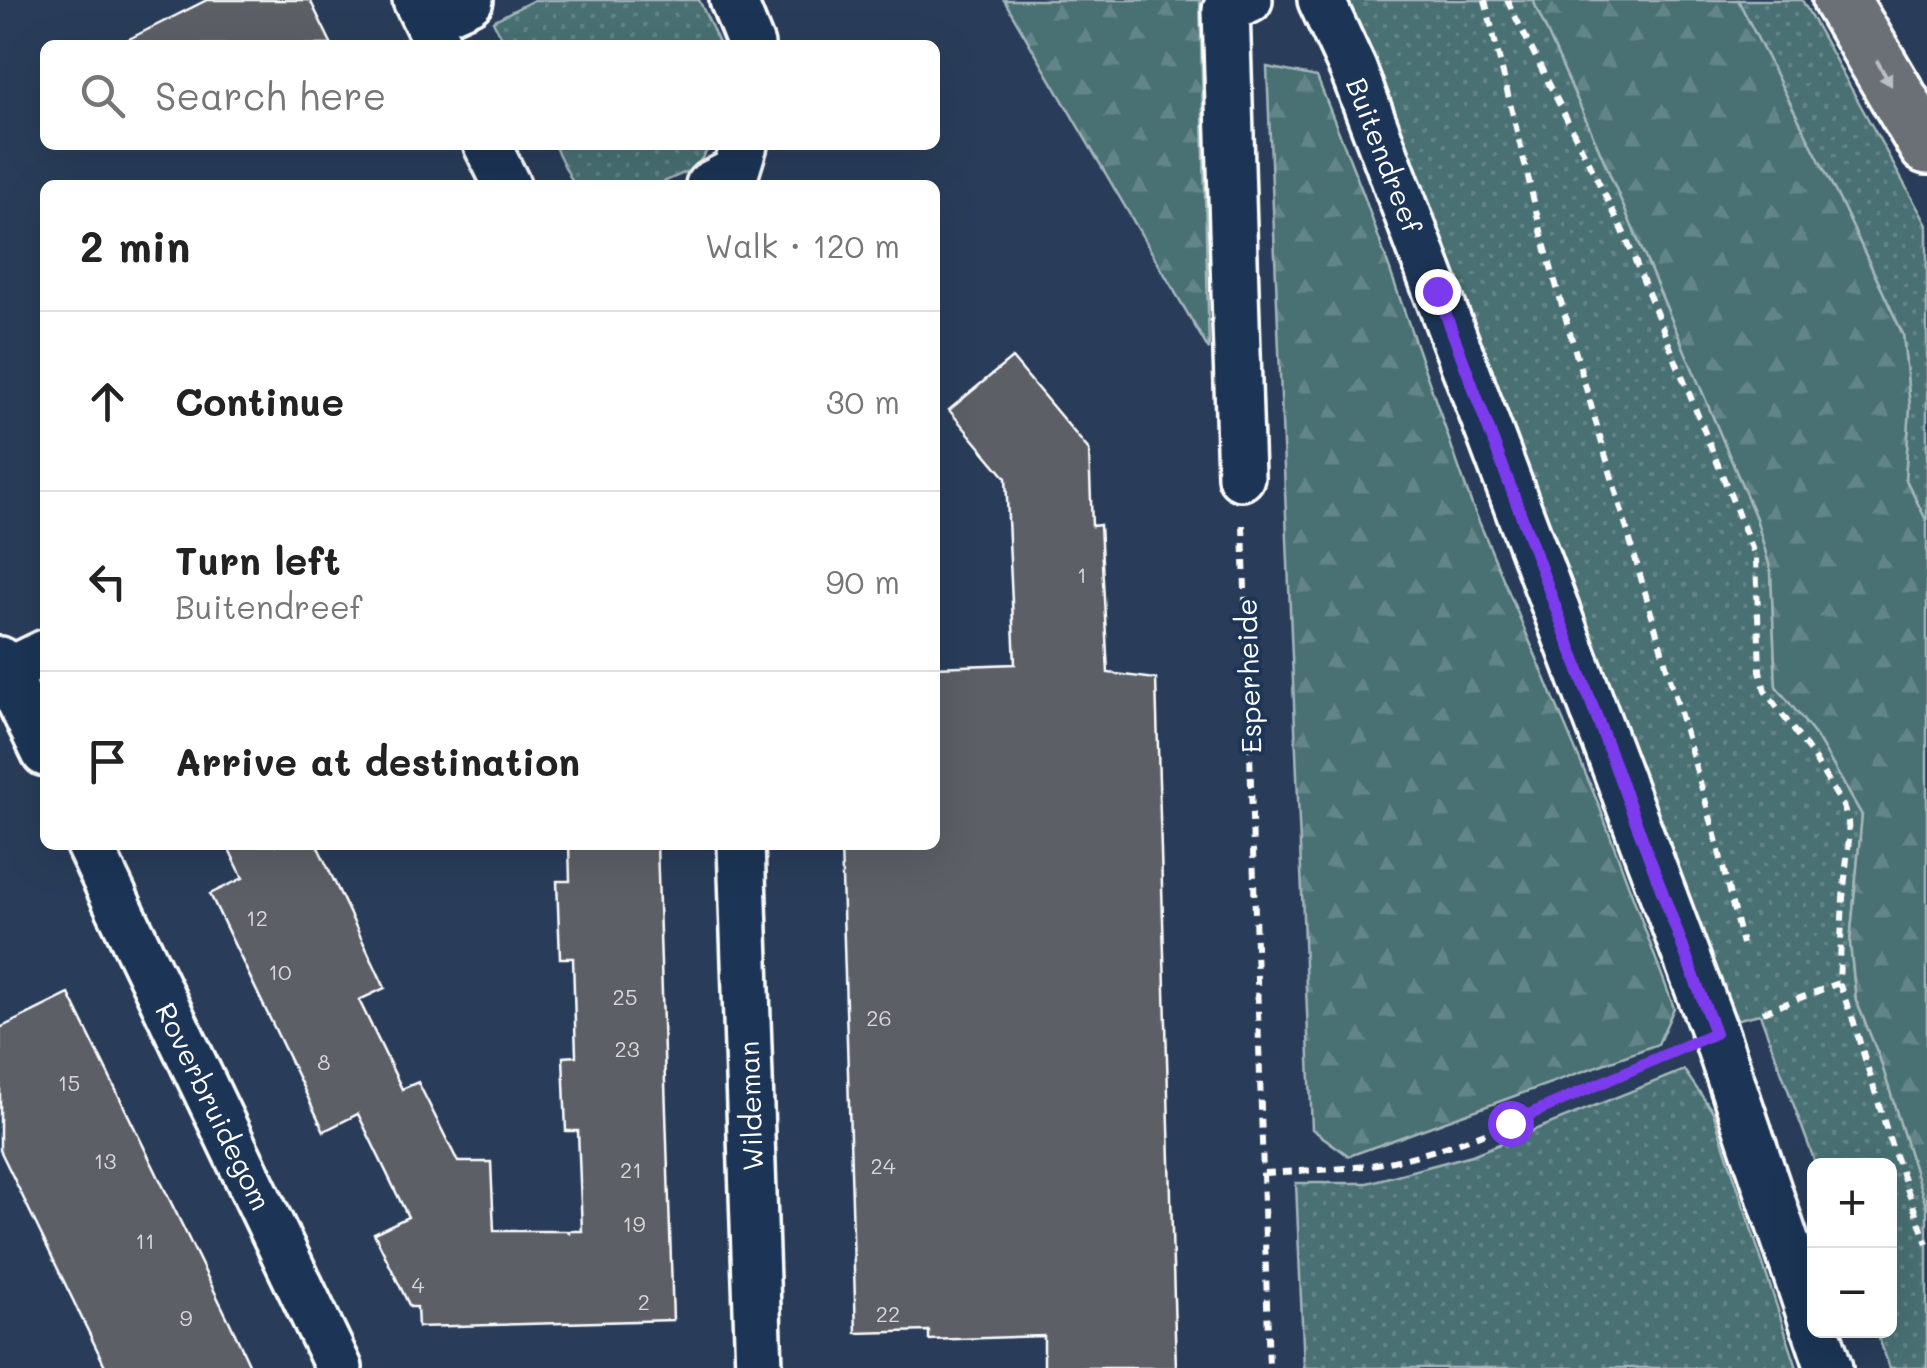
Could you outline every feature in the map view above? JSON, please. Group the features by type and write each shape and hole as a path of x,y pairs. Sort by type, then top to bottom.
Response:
{"highway":[{"path":"1842,0 1927,146"}],"street":[{"path":"427,22 470,0"},
{"path":"733,0 749,40"},
{"path":"1241,476 1226,10 1249,0"},
{"name":"Buitendreef","path":"1322,0 1381,143 1715,1033 1807,1304"},
{"path":"490,150 504,180"},
{"path":"719,180 736,171 742,150"},
{"path":"13,665 40,739"},
{"name":"Roverbruidegom","path":"91,850 340,1368"},
{"name":"Wildeman","path":"741,850 759,1368"},
{"name":"Buitendreef","path":"1818,1338 1829,1368"}],"path":[{"path":"1485,0 1544,243 1713,827 1746,958"},
{"path":"1508,0 1623,232 1756,558 1760,671 1765,691 1843,806 1850,838 1839,982 1927,1244"},
{"name":"Esperheide","path":"1241,476 1269,1368"},
{"path":"1264,1173 1399,1160 1454,1144 1839,982"},
{"path":"1756,995 1760,1014"}],"green space":[{"path":"534,0 699,0 718,40 502,40 493,21"},
{"path":"1004,0 1200,0 1209,350"},
{"path":"1332,0 1533,0 1600,151 1756,518 1771,571 1776,686 1816,736 1862,815 1850,943 1856,1000 1879,1056 1927,1209 1927,1368 1890,1368 1879,1338 1897,1338 1897,1158 1813,1158 1760,1014 1722,1023"},
{"path":"1533,0 1738,0 1903,335 1910,407 1905,478 1927,522 1927,1209 1879,1056 1856,1000 1850,943 1862,815 1816,736 1776,686 1771,571 1756,518"},
{"path":"1738,0 1802,0 1927,225 1927,522 1905,478 1910,407 1903,334"},
{"path":"1267,67 1317,77 1363,193 1472,505 1600,808 1674,1008 1658,1044 1349,1156 1312,1129"},
{"path":"556,150 708,150 695,168 668,180 572,180"},
{"path":"1684,1070 1713,1112 1797,1368 1304,1368 1296,1183 1367,1183 1472,1155"}],"building":[{"path":"207,0 310,0 330,40 127,40"},
{"path":"1012,358 1089,450 1092,526 1100,525 1108,673 1156,679 1176,1368 1044,1368 1044,1336 929,1340 929,1331 856,1333 841,850 940,850 940,667 1015,664 1006,478 949,410"},
{"path":"229,850 319,850 385,988 359,1000 402,1089 418,1082 458,1162 491,1162 494,1231 569,1233 582,1231 578,1131 566,1131 563,1057 576,1056 573,958 560,958 557,881 570,881 569,850 657,850 673,1320 418,1327 417,1307 410,1307 374,1233 408,1217 358,1114 324,1131 210,894 243,878"},
{"path":"69,994 251,1368 106,1368 0,1150 0,1028"}],"route":[{"path":"1437,291 1715,1033 1510,1123"}]}
